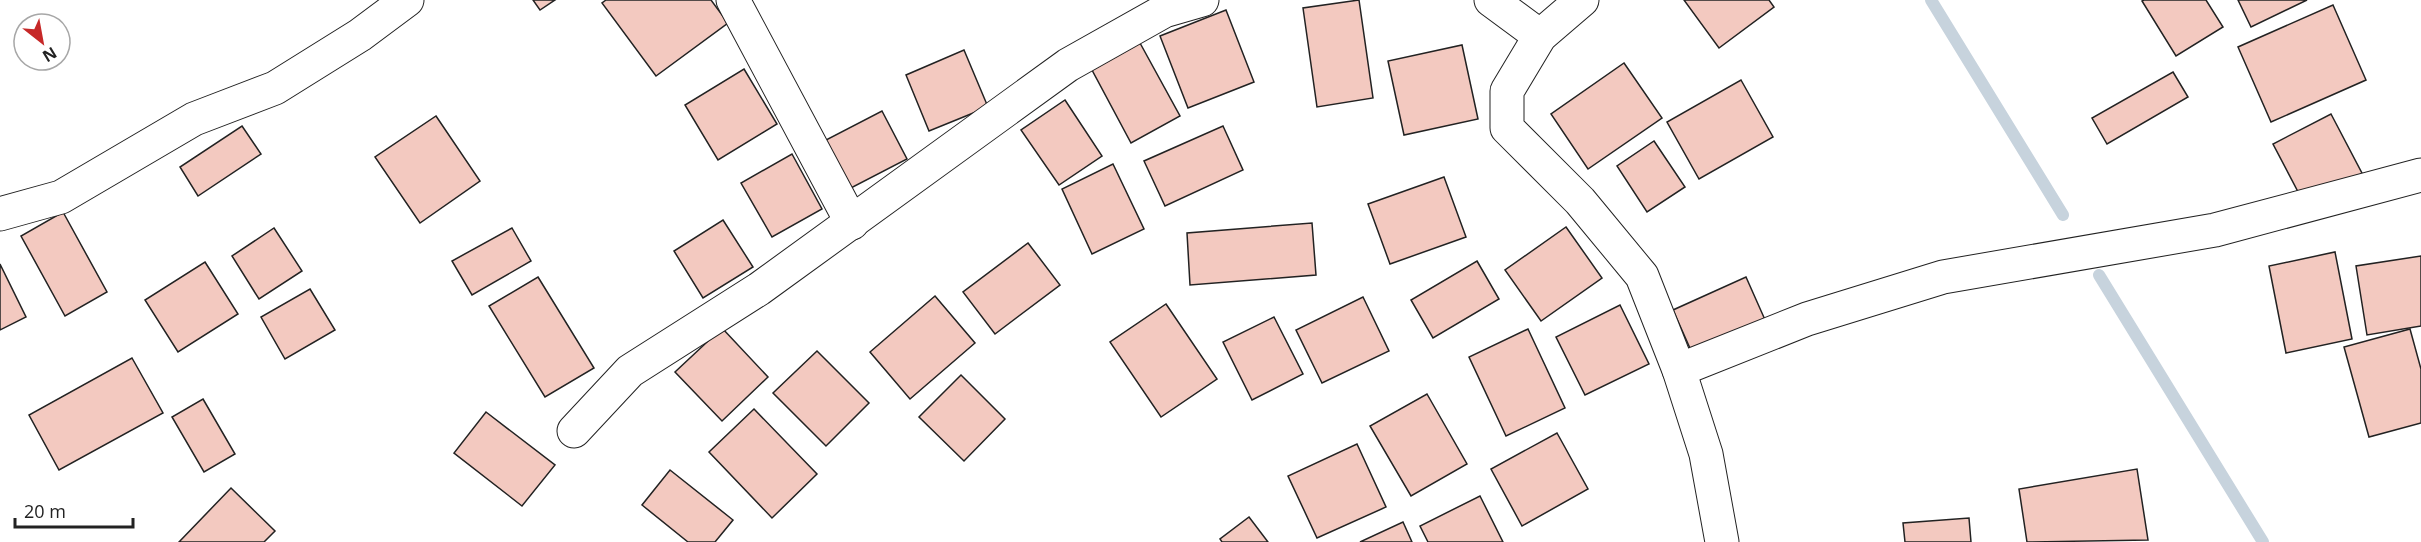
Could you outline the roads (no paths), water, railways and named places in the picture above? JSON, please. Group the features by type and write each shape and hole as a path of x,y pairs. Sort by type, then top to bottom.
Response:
{"street":[{"path":"0,214 61,197 194,119 275,88 360,35 407,0"},
{"path":"733,0 852,223"},
{"path":"573,430 630,371 759,289 1068,65 1164,11 1202,0"},
{"path":"1491,0 1540,36"},
{"path":"1582,0 1540,36 1507,91 1507,128 1580,201 1642,276 1679,370 1706,454 1722,542"},
{"path":"1679,370 1807,319 1943,277 2215,230 2421,175"}],"waterway":[{"path":"1931,0 2063,215"},
{"path":"2099,275 2263,542"}]}
